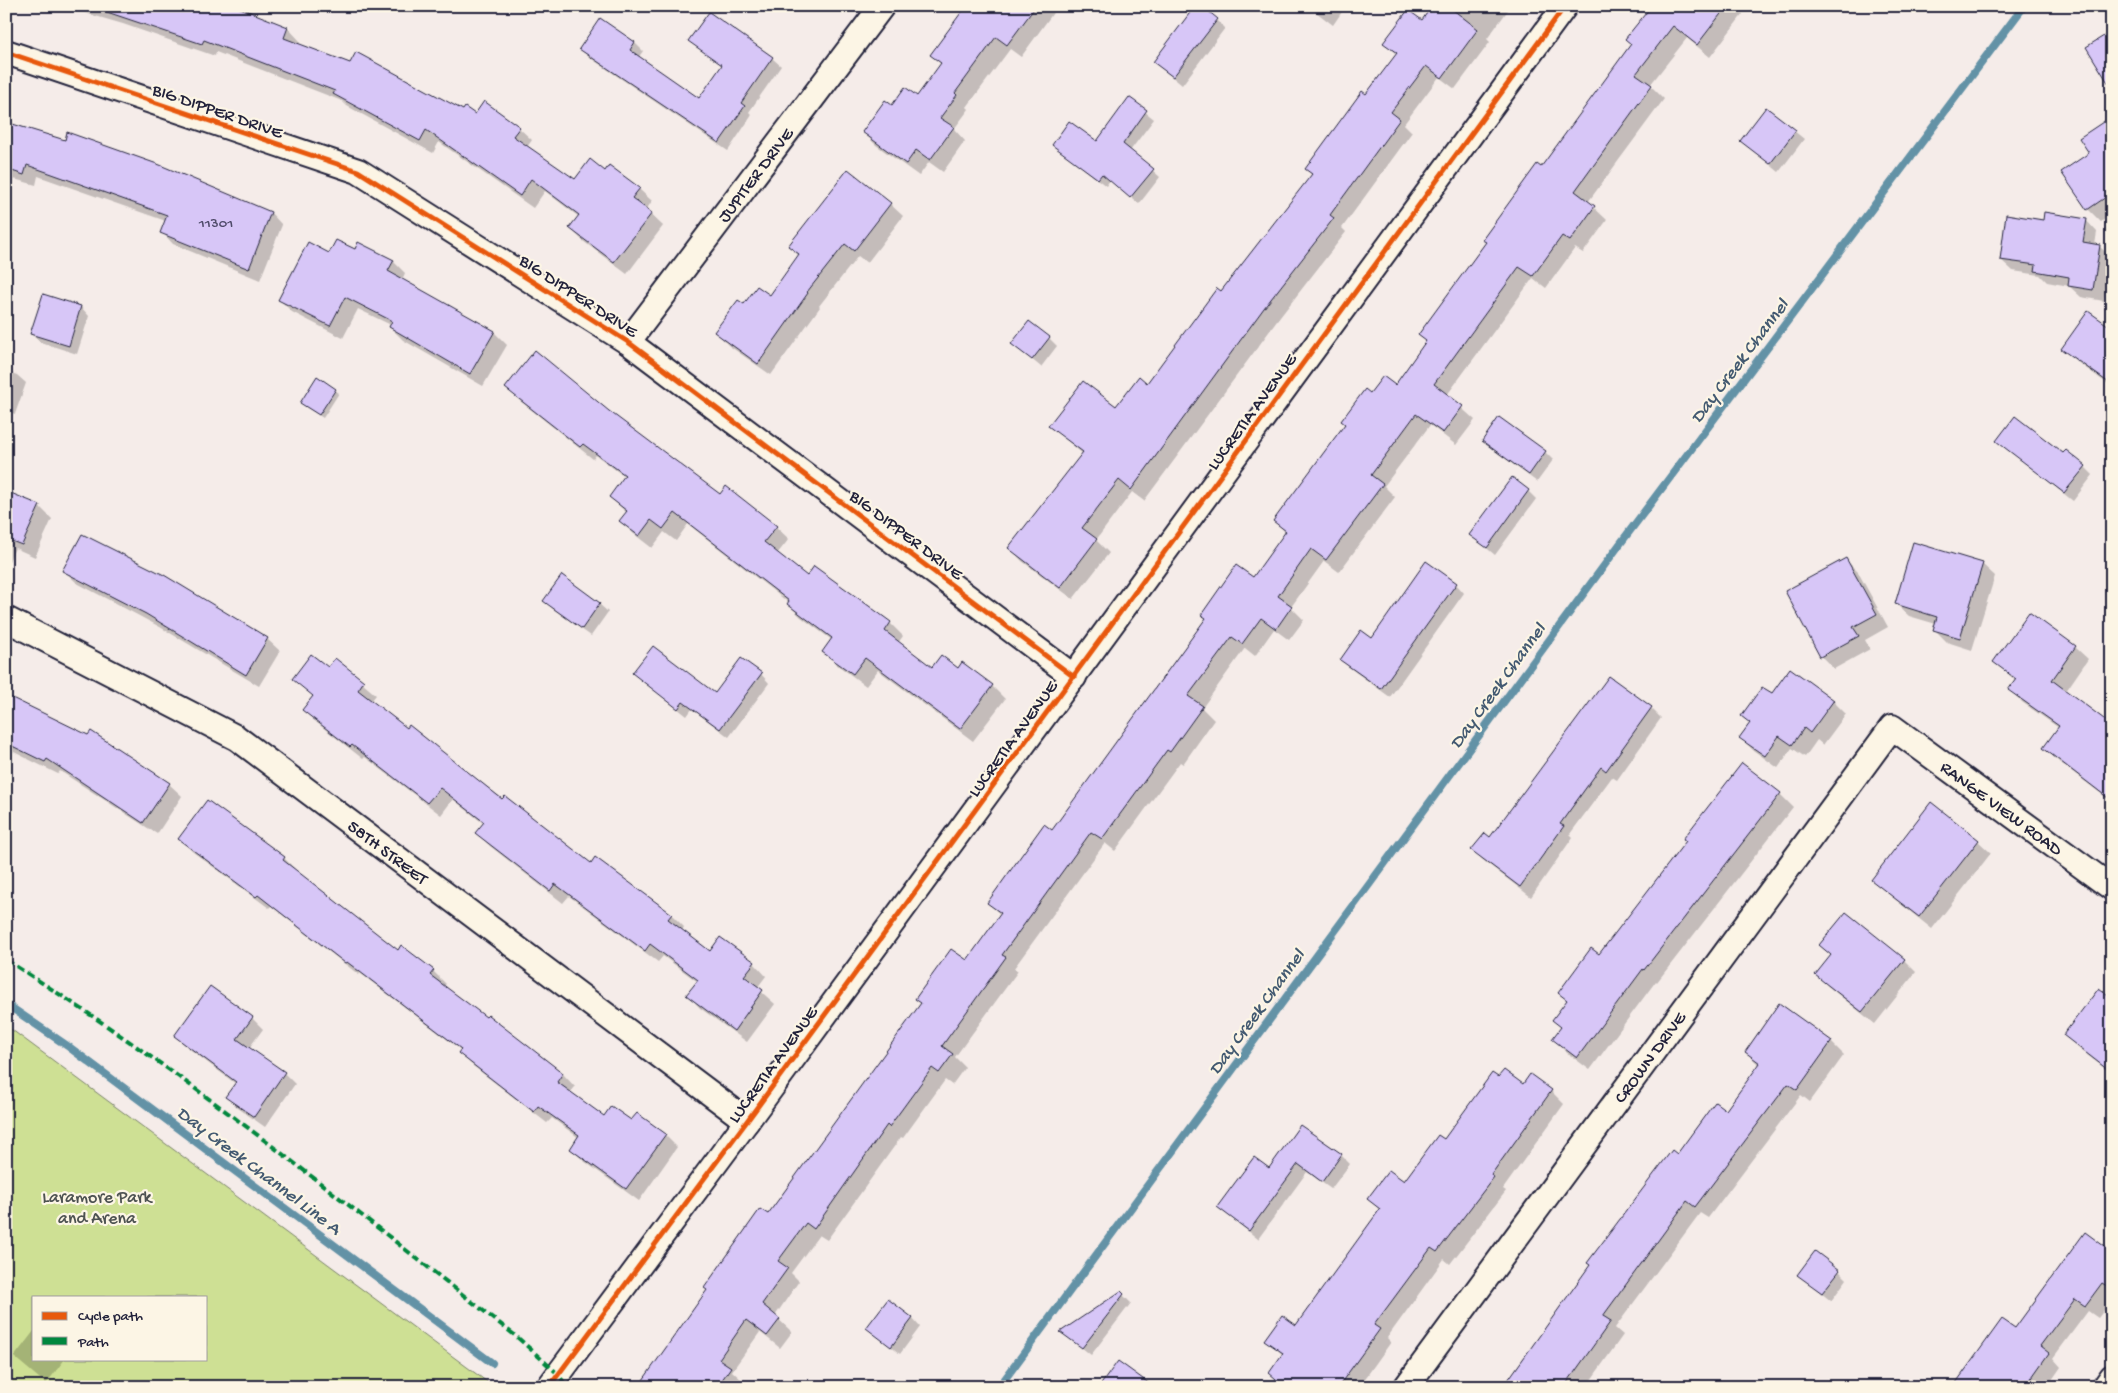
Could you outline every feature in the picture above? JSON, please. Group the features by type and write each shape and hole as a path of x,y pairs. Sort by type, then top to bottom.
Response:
{"street":[{"name":"JUPITER DRIVE","path":"628,342 882,6"},
{"name":"LUCRETIA AVENUE","path":"549,1387 1074,677 1565,6"},
{"name":"BIG DIPPER DRIVE","path":"6,52 358,172 628,342 1074,677"},
{"name":"58TH STREET","path":"6,619 237,738 747,1121"},
{"name":"RANGE VIEW ROAD","path":"1892,727 2112,888"},
{"name":"CROWN DRIVE","path":"1406,1387 1892,727"},
{"path":"2105,1387 2112,1377"}],"green space":[{"name":"Laramore Park and Arena","path":"6,1026 8,1027 494,1387 6,1387"}],"building":[{"path":"101,6 235,6 288,27 284,38 350,63 356,52 463,110 465,107 475,114 484,101 520,127 513,136 575,179 590,159 605,171 609,165 640,188 632,198 652,213 614,262 569,228 579,215 531,179 520,196 426,130 420,141 333,94 335,91 204,40 202,44 101,10"},
{"path":"966,6 1036,6 1007,45 996,37 955,93 957,95 940,118 954,127 930,160 916,150 906,164 862,132 885,100 892,105 905,87 917,96 941,63 930,55"},
{"path":"1195,6 1202,6 1218,19 1173,77 1153,62"},
{"path":"1432,6 1448,6 1478,29 1442,78 1426,66 1391,112 1400,119 1330,215 1334,218 1264,308 1131,490 1119,480 1082,528 1097,539 1060,588 1008,548 1083,452 1048,426 1083,381 1116,406 1139,376 1147,383 1217,288 1221,291 1312,174 1305,169 1362,91 1366,94 1397,53 1383,43 1408,10 1422,20"},
{"path":"1648,6 1727,6 1697,45 1673,26 1636,74 1652,85 1575,191 1595,206 1570,241 1562,236 1533,276 1519,267 1434,384 1463,406 1443,433 1416,414 1371,475 1383,484 1326,560 1311,549 1278,596 1292,606 1276,629 1261,618 1242,644 1232,637 1188,696 1203,706 1170,752 1167,750 1102,839 1091,832 1002,955 1006,957 942,1046 953,1054 939,1073 932,1068 889,1127 887,1125 814,1229 806,1223 778,1261 788,1268 762,1304 780,1319 767,1336 746,1320 719,1359 731,1367 717,1387 638,1387 707,1290 704,1288 760,1209 768,1214 921,1003 915,999 951,949 967,960 1001,913 987,903 1044,824 1052,830 1206,618 1201,615 1236,565 1253,577 1286,531 1273,521 1345,424 1341,421 1365,389 1370,393 1383,376 1395,385 1426,341 1418,335 1486,242 1482,240 1537,164 1541,167 1631,44 1625,39 1650,8"},
{"path":"709,12 773,57 741,103 745,106 719,143 579,49 600,18 635,42 630,50 699,98 722,65 688,41"},
{"path":"2112,31 2112,89 2086,47"},
{"path":"1129,97 1147,110 1123,144 1154,169 1130,198 1102,174 1098,179 1052,145 1069,121 1097,141"},
{"path":"1766,107 1796,130 1770,164 1740,141"},
{"path":"2112,116 2112,193 2087,210 2061,172 2089,153 2079,138"},
{"path":"6,122 65,140 67,132 160,165 271,212 249,269 160,233 167,215 27,165 24,175 6,169"},
{"path":"848,169 891,203 854,251 845,244 807,292 758,364 714,332 738,300 744,304 757,286 770,295 799,254 788,246"},
{"path":"2044,212 2087,219 2083,242 2100,245 2093,290 2068,286 2069,277 2035,271 2036,265 2000,260 2006,214 2043,220"},
{"path":"336,240 355,249 358,242 394,260 388,271 495,331 470,374 389,327 392,321 345,297 330,326 278,300 308,242 329,253"},
{"path":"43,294 81,306 69,346 30,334"},
{"path":"2088,311 2112,328 2112,385 2061,349"},
{"path":"1029,321 1050,337 1032,360 1011,344"},
{"path":"535,350 609,411 720,494 726,486 777,526 764,542 807,576 814,566 891,622 885,631 932,667 941,655 958,668 962,662 993,685 960,729 865,658 853,674 822,652 832,638 787,604 789,601 675,513 663,529 651,520 639,536 619,521 627,511 609,497 625,475 583,444 580,447 505,388"},
{"path":"317,376 336,389 319,415 300,403"},
{"path":"2015,416 2063,453 2066,450 2086,466 2064,493 1996,441"},
{"path":"1499,417 1546,451 1529,475 1482,441"},
{"path":"1512,477 1529,490 1487,548 1469,535"},
{"path":"6,491 40,505 22,545 6,539"},
{"path":"82,534 164,575 268,638 246,675 146,614 62,571"},
{"path":"1913,542 1983,563 1960,638 1933,630 1937,617 1895,604"},
{"path":"1846,558 1877,614 1853,627 1859,636 1820,657 1785,591"},
{"path":"1426,561 1457,583 1381,689 1340,660 1361,630 1372,638"},
{"path":"562,575 600,603 582,629 543,601"},
{"path":"2029,612 2076,646 2052,680 2112,725 2112,801 2043,748 2059,726 2008,690 2016,679 1993,662"},
{"path":"653,646 715,693 741,658 762,673 720,729 683,702 678,709 632,673"},
{"path":"311,654 328,667 335,658 364,681 358,690 407,728 409,725 502,799 505,796 591,863 595,857 672,914 668,919 710,951 720,937 755,962 744,976 763,990 734,1031 686,995 698,980 650,944 645,951 555,884 550,891 475,833 484,822 440,788 427,803 352,745 350,747 302,710 313,696 292,679"},
{"path":"1790,668 1834,700 1810,733 1804,728 1792,745 1779,736 1765,756 1739,738 1750,723 1741,716 1762,687 1772,693"},
{"path":"1609,676 1652,707 1606,771 1601,767 1560,824 1564,826 1520,887 1471,850 1485,833 1490,837"},
{"path":"6,695 88,735 91,731 170,783 143,823 47,759 45,762 6,743"},
{"path":"1742,763 1781,793 1643,969 1577,1058 1552,1039 1561,1027 1552,1020 1567,1000 1558,993 1591,948 1599,954 1686,841 1683,839"},
{"path":"207,800 285,857 283,860 398,950 401,945 434,970 430,975 486,1017 488,1015 563,1073 557,1082 604,1116 611,1106 631,1120 637,1113 666,1134 626,1189 570,1149 579,1135 538,1106 534,1112 458,1053 461,1049 347,962 345,963 258,895 256,897 178,839"},
{"path":"1931,802 1979,840 1919,917 1871,880"},
{"path":"1846,912 1905,959 1862,1012 1815,975 1831,955 1819,945"},
{"path":"210,986 253,1017 237,1039 285,1072 254,1117 225,1097 236,1082 174,1036"},
{"path":"2099,988 2112,998 2112,1073 2063,1035"},
{"path":"1779,1003 1832,1041 1797,1090 1788,1084 1695,1207 1687,1201 1603,1316 1611,1321 1564,1387 1503,1387 1590,1265 1587,1263 1672,1150 1677,1154 1715,1102 1726,1110 1760,1063 1745,1052"},
{"path":"1504,1070 1523,1084 1530,1074 1552,1090 1491,1175 1494,1177 1437,1252 1431,1248 1374,1325 1380,1329 1338,1387 1270,1387 1276,1379 1269,1373 1283,1353 1264,1340 1282,1315 1296,1325 1380,1209 1367,1199 1389,1170 1404,1181 1438,1135 1444,1139 1492,1073 1498,1077"},
{"path":"1300,1125 1342,1154 1322,1182 1298,1164 1249,1231 1217,1207 1254,1157 1269,1168"},
{"path":"2085,1232 2112,1252 2112,1289 2102,1283 2085,1306 2075,1299 2040,1346 2049,1353 2025,1387 1953,1387 2002,1319 2015,1328"},
{"path":"1815,1251 1840,1270 1822,1293 1797,1275"},
{"path":"1121,1291 1124,1294 1082,1348 1060,1332"},
{"path":"888,1299 913,1318 891,1347 866,1328"},
{"path":"1118,1361 1154,1387 1099,1387"}],"waterway":[{"name":"Day Creek Channel","path":"999,1387 1620,544 2024,6"},
{"name":"Day Creek Channel Line A","path":"6,1004 69,1047 492,1363"}],"marked path":[{"path":"6,960 73,1003 203,1094 517,1337 558,1374 567,1387"}],"cycle path":[{"path":"549,1387 747,1121 1565,6"},
{"path":"6,52 358,171 628,342 1074,677"}]}
